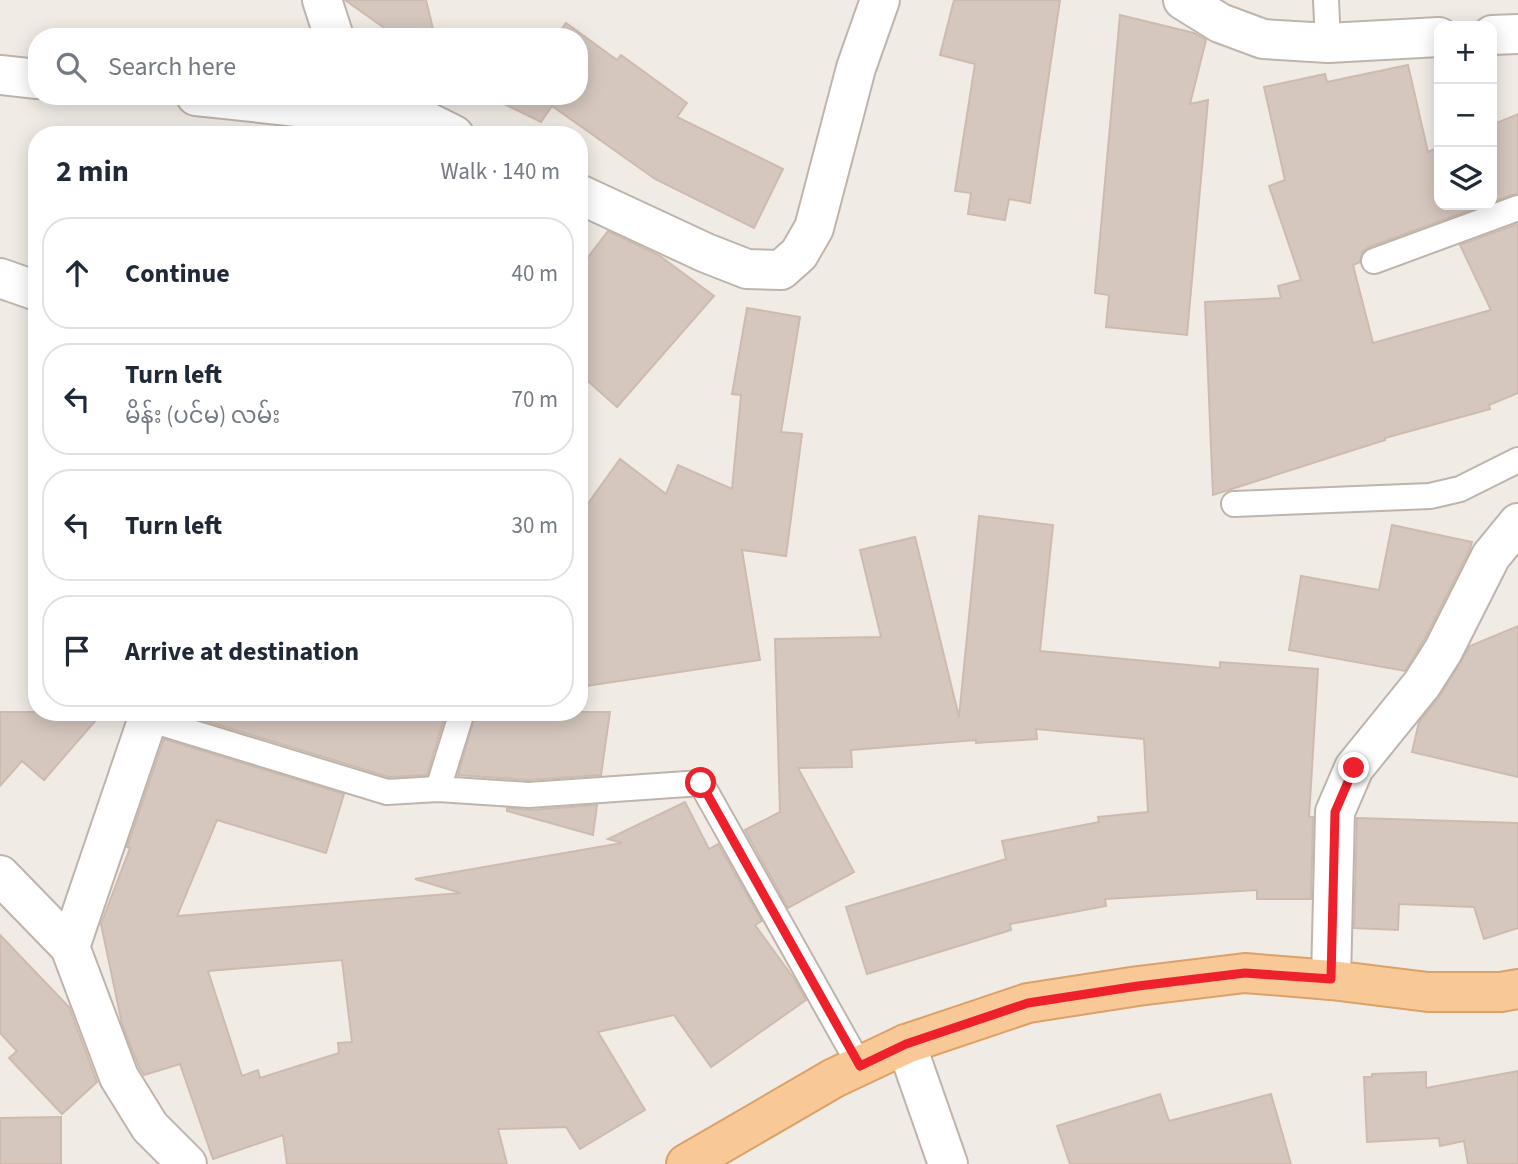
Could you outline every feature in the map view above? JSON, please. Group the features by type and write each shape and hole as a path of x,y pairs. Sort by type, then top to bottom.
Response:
{"main road":[{"path":"686,1164 834,1078 906,1044 1028,1003 1245,973 1331,979 1428,992 1501,992 1518,989"}],"street":[{"path":"322,0 331,28"},
{"path":"588,198 747,269 780,270 799,254 814,228 856,68 880,0"},
{"path":"1183,0 1220,23 1263,39 1328,43 1434,37"},
{"path":"1497,35 1518,34"},
{"path":"0,75 28,78"},
{"path":"268,105 349,115 385,114 424,120 436,126"},
{"path":"0,278 28,287"},
{"path":"1331,979 1335,812 1354,768 1422,684 1443,651 1491,556 1518,523"},
{"path":"70,947 147,721"},
{"path":"0,874 70,947 119,1077 150,1127 187,1164"},
{"path":"906,1044 948,1164"}],"lane":[{"path":"1326,0 1328,43"},
{"path":"1374,261 1518,208"},
{"path":"1234,504 1430,496 1460,489 1518,460"},
{"path":"165,721 387,792 438,789 529,795 701,783 860,1066"},
{"path":"438,789 459,721"}],"building":[{"path":"345,0 426,0 433,28 384,28"},
{"path":"954,0 1060,0 1030,203 1009,199 1005,220 968,214 971,193 955,191 975,64 940,55"},
{"path":"1120,15 1194,33 1206,40 1190,104 1208,100 1187,335 1106,327 1109,295 1095,293"},
{"path":"588,39 617,60 621,55 687,103 677,117 783,169 754,228 655,179 588,132 588,126 580,126 552,106 541,122 506,105 588,105"},
{"path":"1408,65 1428,152 1434,149 1434,210 1470,210 1369,247 1362,252 1360,262 1353,265 1373,343 1491,310 1460,245 1518,224 1518,393 1489,405 1490,409 1385,438 1213,495 1205,302 1281,298 1278,286 1301,280 1269,186 1285,180 1264,87 1325,74 1327,82"},
{"path":"1518,114 1518,193 1497,200 1497,147 1497,123"},
{"path":"608,231 660,256 714,296 617,407 588,381 588,257"},
{"path":"747,308 800,317 781,432 802,434 786,556 742,550 760,660 588,686 588,503 620,459 666,494 678,465 732,489 741,395 732,394"},
{"path":"979,516 1053,525 1040,651 1220,668 1220,662 1318,669 1309,817 1313,817 1311,899 1257,899 1257,890 1105,899 1106,906 1010,924 1011,930 867,974 846,907 1006,859 1002,841 1099,822 1098,817 1148,812 1144,739 1036,729 1037,739 976,743 976,740 851,750 852,767 798,768 854,872 788,908 745,830 780,812 775,639 881,637 860,550 915,537 959,717"},
{"path":"1392,525 1472,542 1424,640 1405,671 1289,650 1301,576 1379,590"},
{"path":"1518,626 1518,777 1412,752 1419,722 1440,696 1470,646"},
{"path":"0,712 28,712 28,721 95,721 44,780 22,761 0,786"},
{"path":"588,712 610,712 601,775 529,780 458,775 473,721 588,721"},
{"path":"206,721 443,721 427,775 389,777"},
{"path":"164,739 344,794 326,853 217,820 177,916 461,893 415,879 622,843 608,839 685,802 709,849 718,844 762,921 755,925 795,980 806,1000 711,1067 674,1015 598,1032 645,1110 580,1149 566,1127 498,1129 507,1164 287,1164 283,1135 213,1159 180,1064 144,1075 122,1024 101,924 130,848 127,847","holes":["342,960 352,1042 338,1043 339,1053 260,1078 258,1070 242,1076 208,971"]},
{"path":"597,805 593,835 507,811 507,808 530,810"},
{"path":"1357,818 1518,823 1518,928 1484,939 1474,907 1399,904 1398,930 1354,928"},
{"path":"0,935 69,1007 97,1082 62,1114 9,1058 17,1051 0,1033"},
{"path":"1518,1071 1518,1164 1468,1164 1464,1141 1440,1146 1439,1138 1367,1142 1364,1077 1372,1077 1372,1074 1426,1072 1426,1088"},
{"path":"1160,1094 1169,1121 1271,1094 1291,1164 1070,1164 1057,1126"},
{"path":"61,1117 61,1164 0,1164 0,1118"}],"route":[{"path":"701,783 860,1066 906,1044 1028,1003 1245,973 1331,979 1335,812 1354,768"}]}
